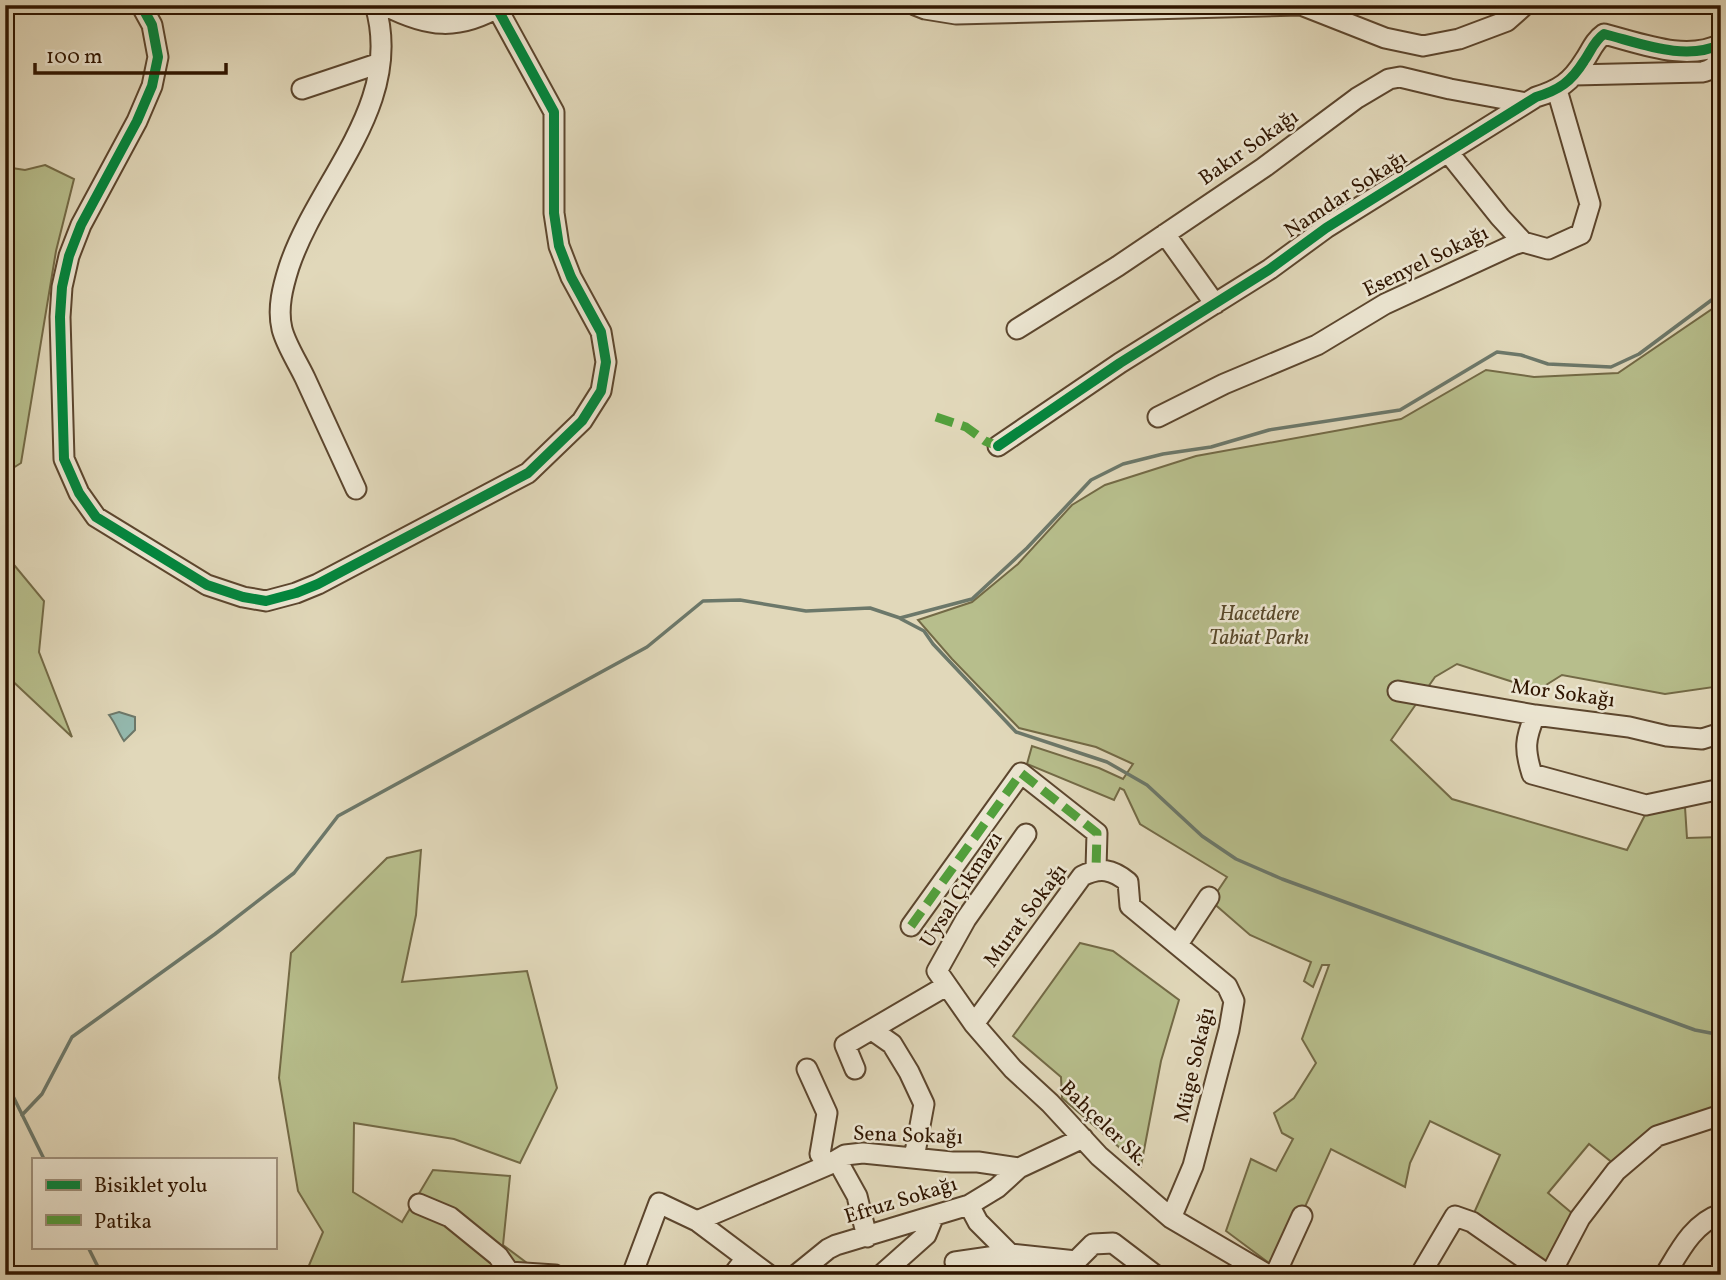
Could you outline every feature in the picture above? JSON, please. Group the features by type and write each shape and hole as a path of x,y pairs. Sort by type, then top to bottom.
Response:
{"street":[{"path":"141,5 152,25 158,57 152,86 137,121 81,225 69,256 62,287 60,317 64,459 79,493 96,517 112,529 207,585 243,597 266,601 318,584 528,473 582,421 601,391 606,362 601,332 559,246 554,213 554,112 499,7 465,22 438,25 410,19 384,5"},
{"path":"356,489 282,329 281,292 296,247 358,133 372,100 380,63 381,27 375,5"},
{"path":"915,5 956,14 1301,5 1385,38 1423,46 1459,39 1507,21 1525,5"},
{"name":"Namdar Sokağı","path":"998,446 1120,363 1270,269 1326,228 1536,97 1557,90 1574,75 1597,39 1604,34 1674,50 1707,51 1721,44"},
{"path":"1574,75 1702,72 1708,71 1721,57"},
{"path":"302,89 380,63"},
{"name":"Bakır Sokağı","path":"1017,329 1263,168 1357,99 1389,79 1408,78 1526,103"},
{"name":"Esenyel Sokağı","path":"1158,417 1224,384 1317,345 1385,304 1523,242 1548,249 1581,234 1590,204 1557,90"},
{"path":"1448,152 1500,218 1523,242"},
{"path":"1165,233 1215,304"},
{"name":"Mor Sokağı","path":"1398,691 1535,715 1629,727 1667,736 1702,739 1721,733"},
{"path":"1535,715 1526,736 1526,756 1532,774 1646,805 1721,789"},
{"path":"911,926 1020,773 1097,833 1096,869"},
{"name":"Uysal Çıkmazı","path":"942,978 967,919 1026,834"},
{"name":"Murat Sokağı","path":"974,1024 1082,876 1096,869 1116,872 1128,882"},
{"name":"Müge Sokağı","path":"1128,882 1130,906 1227,986 1234,1001 1206,1124 1193,1166 1171,1218"},
{"path":"1178,943 1209,897"},
{"path":"855,1069 845,1045 872,1030 942,978"},
{"name":"Bahçeler Sk.","path":"942,978 974,1024 1013,1069 1099,1156 1171,1218 1268,1275"},
{"path":"872,1030 892,1044 924,1104 914,1158"},
{"path":"807,1069 827,1113 820,1154 833,1162 857,1196 866,1237"},
{"path":"1419,1275 1455,1216 1472,1222 1549,1275 1580,1217 1616,1171 1657,1136 1721,1115"},
{"path":"1019,1168 1083,1138"},
{"name":"Sena Sokağı","path":"697,1221 845,1155 863,1153 1019,1168"},
{"name":"Efruz Sokağı","path":"796,1275 828,1249 969,1205 996,1188 1019,1168"},
{"path":"632,1275 659,1203 697,1221 769,1275"},
{"path":"419,1204 450,1217 498,1256 509,1272 555,1275"},
{"path":"969,1205 978,1222 1010,1254"},
{"path":"1665,1275 1688,1238 1711,1217 1721,1214"},
{"path":"1275,1275 1302,1216"},
{"path":"881,1275 926,1235 933,1218"},
{"path":"955,1262 1010,1254 1076,1261 1093,1244 1113,1243 1155,1275"},
{"path":"1008,1275 1010,1254"},
{"path":"733,1275 746,1258"}],"green space":[{"path":"45,165 74,179 56,251 21,463 5,473 5,167 25,170"},
{"name":"Hacetdere Tabiat Parkı","path":"1721,303 1721,686 1665,694 1562,675 1538,690 1457,664 1435,677 1391,740 1452,799 1627,850 1645,815 1685,807 1687,838 1721,837 1721,1110 1619,1168 1589,1144 1548,1193 1573,1214 1545,1265 1474,1213 1500,1155 1430,1121 1410,1163 1405,1187 1331,1149 1277,1269 1226,1231 1251,1159 1276,1171 1293,1139 1282,1133 1274,1113 1294,1098 1316,1063 1302,1039 1329,965 1322,965 1313,987 1304,981 1311,962 1250,935 1211,901 1227,877 1140,824 1124,790 1120,788 1114,800 1027,764 1032,746 1099,768 1123,779 1133,764 1096,747 1019,728 918,620 972,602 1018,564 1072,505 1105,485 1196,456 1401,419 1486,370 1534,377 1618,373"},
{"path":"5,554 44,601 39,652 72,737 5,674"},
{"path":"421,850 416,915 402,982 527,971 557,1088 520,1163 454,1139 354,1123 353,1192 402,1222 433,1170 510,1176 503,1245 543,1275 305,1275 323,1232 298,1191 279,1078 291,953 387,858"},
{"path":"1080,943 1113,951 1179,1000 1161,1061 1141,1166 1062,1098 1061,1077 1013,1036"}],"water":[{"path":"119,712 135,717 135,730 124,741 109,715"}],"waterway":[{"path":"22,1115 42,1094 72,1037 215,934 294,873 338,816 647,647 703,601 740,600 806,611 870,608 900,618 972,599 1027,548 1091,480 1123,464 1163,454 1211,447 1269,430 1400,410 1497,352 1521,355 1548,364 1611,367 1639,354 1721,293"},
{"path":"901,619 924,631 933,644 1016,732 1107,762 1147,785 1202,836 1236,859 1282,879 1695,1030 1721,1035"},
{"path":"5,1080 44,1158"},
{"path":"88,1248 102,1275"}],"marked path":[{"path":"936,417 966,427 985,441 998,446"},
{"path":"911,926 1021,773 1097,833 1096,869"}],"cycle path":[{"path":"141,5 152,25 158,57 152,86 137,121 81,225 69,256 62,287 60,317 64,459 79,493 96,517 207,585 243,597 266,601 318,584 528,473 582,421 601,391 606,362 601,332 571,277 559,246 554,213 554,112 497,8"},
{"path":"998,446 1120,363 1270,269 1326,228 1536,97 1564,84 1604,34 1678,51 1707,49 1721,44"}]}
